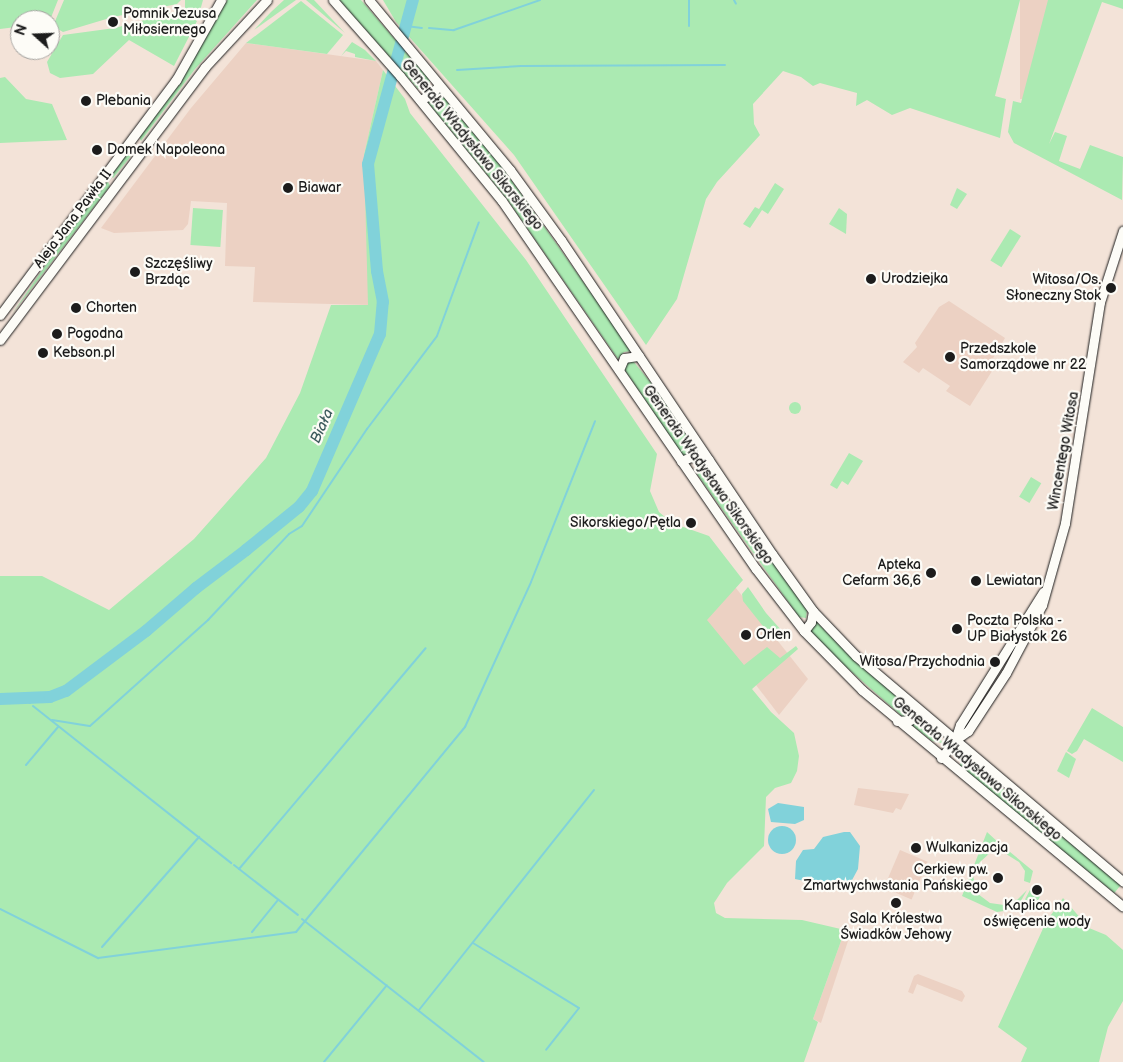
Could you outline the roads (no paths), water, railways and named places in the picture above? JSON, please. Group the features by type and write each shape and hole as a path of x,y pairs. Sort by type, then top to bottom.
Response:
{"main road":[{"name":"Aleja Jana Pawła II","path":"2,313 176,80 221,0"},
{"name":"Aleja Jana Pawła II","path":"0,340 205,67 267,0"},
{"name":"Generała Władysława Sikorskiego","path":"332,0 400,76 502,201 681,461 804,631 850,679 941,758 1122,904"},
{"name":"Generała Władysława Sikorskiego","path":"370,0 527,194 813,611 856,656 1123,882"},
{"path":"420,100 432,94 439,85"},
{"name":"Wincentego Witosa","path":"941,758 955,740 968,731 1006,673 1042,605 1065,523 1100,302 1123,231"},
{"path":"2,313 15,320"},
{"path":"620,370 621,362 627,356 639,356"},
{"path":"681,461 691,457 709,460"},
{"path":"804,631 811,622 813,611"},
{"path":"897,720 910,720 917,708"}],"water":[{"path":"778,803 804,807 804,820 795,824 771,822 768,809"},
{"path":"782,826 792,830 796,840 792,850 782,854 772,850 768,840 772,830"},
{"path":"850,832 860,846 858,869 851,882 828,886 795,879 796,861 803,850 814,849 823,837"}],"waterway":[{"name":"Biała","path":"0,699 50,697 66,691 146,631 196,588 299,507 312,491 380,334 383,302 377,271 368,164 413,0"},
{"path":"429,28 454,30 540,0"},
{"path":"689,0 689,26"},
{"path":"734,0 736,4"},
{"path":"406,26 422,28"},
{"path":"457,70 521,66 725,65"},
{"path":"52,720 90,726 208,620 289,534 302,526 367,429 437,336 479,222"},
{"path":"0,909 98,958 296,932 465,727 531,582 595,421"},
{"path":"239,869 426,648"},
{"name":"Biała","path":"22,697 30,703"},
{"path":"33,706 231,863"},
{"path":"26,765 58,727"},
{"path":"419,1010 594,790"},
{"path":"102,947 199,837"},
{"path":"234,865 298,915"},
{"path":"252,932 278,900"},
{"path":"302,919 484,1062"},
{"path":"473,943 579,1008 546,1050"},
{"path":"324,1062 387,985"}],"place":[{"name":"Pomnik Jezusa Miłosiernego","path":"113,22"},
{"name":"Plebania","path":"86,101"},
{"name":"Domek Napoleona","path":"97,150"},
{"name":"Biawar","path":"288,188"},
{"name":"Szczęśliwy Brzdąc","path":"135,272"},
{"name":"Urodziejka","path":"871,279"},
{"name":"Witosa/Os. Słoneczny Stok","path":"1111,288"},
{"name":"Chorten","path":"76,308"},
{"name":"Pogodna","path":"57,334"},
{"name":"Kebson.pl","path":"43,353"},
{"name":"Przedszkole Samorządowe nr 22","path":"950,357"},
{"name":"Sikorskiego/Pętla","path":"691,523"},
{"name":"Apteka Cefarm 36,6","path":"931,573"},
{"name":"Lewiatan","path":"976,581"},
{"name":"Poczta Polska - UP Białystok 26","path":"957,629"},
{"name":"Orlen","path":"746,635"},
{"name":"Witosa/Przychodnia","path":"995,662"},
{"name":"Wulkanizacja","path":"916,848"},
{"name":"Cerkiew pw. Zmartwychwstania Pańskiego","path":"998,878"},
{"name":"Kaplica na oświęcenie wody","path":"1037,890"},
{"name":"Sala Królestwa Świadków Jehowy","path":"896,903"}]}
